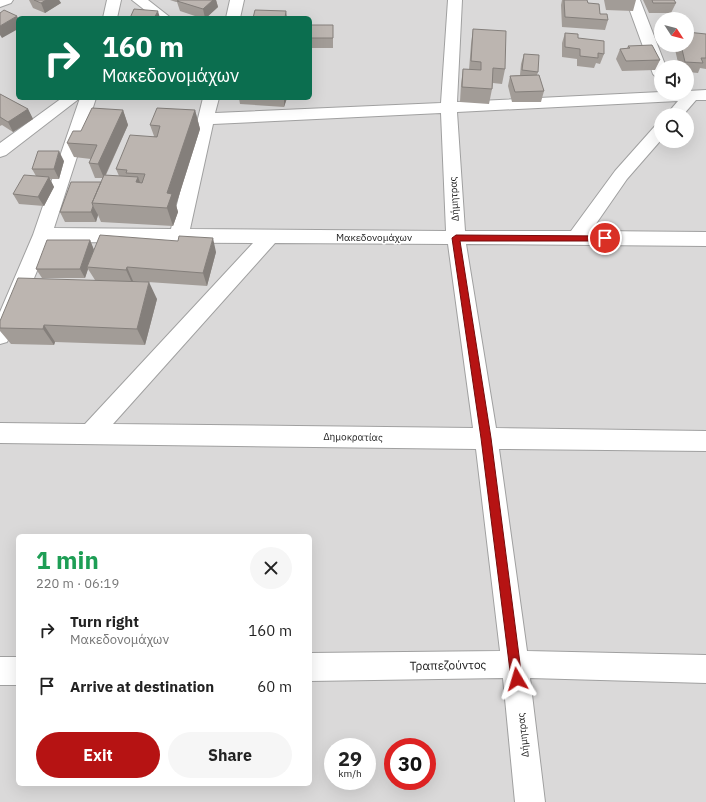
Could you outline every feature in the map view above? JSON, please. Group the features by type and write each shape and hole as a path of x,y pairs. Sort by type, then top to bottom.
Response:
{"street":[{"path":"0,3 6,0"},
{"path":"110,16 114,0"},
{"path":"139,0 161,16"},
{"path":"233,16 237,0"},
{"name":"Δήμητρας","path":"455,0 449,107 456,238 486,438 515,664 530,802"},
{"path":"633,0 656,60"},
{"path":"683,108 699,95"},
{"path":"205,119 654,96"},
{"path":"0,150 69,100"},
{"path":"0,336 42,235 87,100"},
{"path":"179,235 210,100"},
{"path":"576,238 621,175 654,138"},
{"name":"Μακεδονομάχων","path":"42,235 706,239"},
{"path":"90,434 270,237"},
{"name":"Δημοκρατίας","path":"0,433 706,441"},
{"name":"Τραπεζούντος","path":"312,667 515,664 706,670"},
{"path":"0,671 16,671"}],"shaded area":[{"path":"0,0 706,0 706,802 0,802"}],"building":[{"path":"34,0 46,0 41,3"},
{"path":"213,0 203,9 177,1"},
{"path":"564,0 587,0 588,3 599,4 600,14 607,14 608,20 565,17"},
{"path":"652,0 674,0 676,3 653,3"},
{"path":"134,9 158,11 155,16 131,16"},
{"path":"4,10 17,16 0,26 0,13"},
{"path":"255,10 286,11 285,16 254,16"},
{"path":"312,25 333,25 333,38 312,38"},
{"path":"473,29 506,31 505,69 493,68 492,89 462,87 463,69 481,70 481,62 471,61"},
{"path":"565,33 578,34 578,38 604,41 604,54 598,53 598,58 580,56 580,49 565,47"},
{"path":"694,33 706,34 706,58 701,58 703,63 694,62 694,60 685,60 683,52 694,52"},
{"path":"652,45 654,52 656,52 660,60 626,61 620,49 630,48 628,46"},
{"path":"524,54 539,55 538,72 522,70"},
{"path":"539,75 544,91 515,92 510,76"},
{"path":"0,94 28,109 8,122 0,117"},
{"path":"92,108 123,110 98,164 89,163 97,145 67,143 73,131 81,131"},
{"path":"157,108 195,110 167,193 172,194 167,208 92,203 104,175 138,177 136,182 142,183 145,174 126,173 127,170 116,169 130,135 157,137 160,126 150,125"},
{"path":"38,151 59,151 54,169 32,169"},
{"path":"24,175 49,177 38,197 13,194"},
{"path":"71,182 101,182 92,203 93,206 91,212 60,212"},
{"path":"100,235 178,241 179,236 213,238 203,273 127,267 126,270 87,267"},
{"path":"47,240 90,240 80,269 36,269"},
{"path":"18,278 149,282 137,329 44,325 43,329 0,328 0,321"}],"route":[{"path":"517,679 486,438 456,238 605,238"}]}
